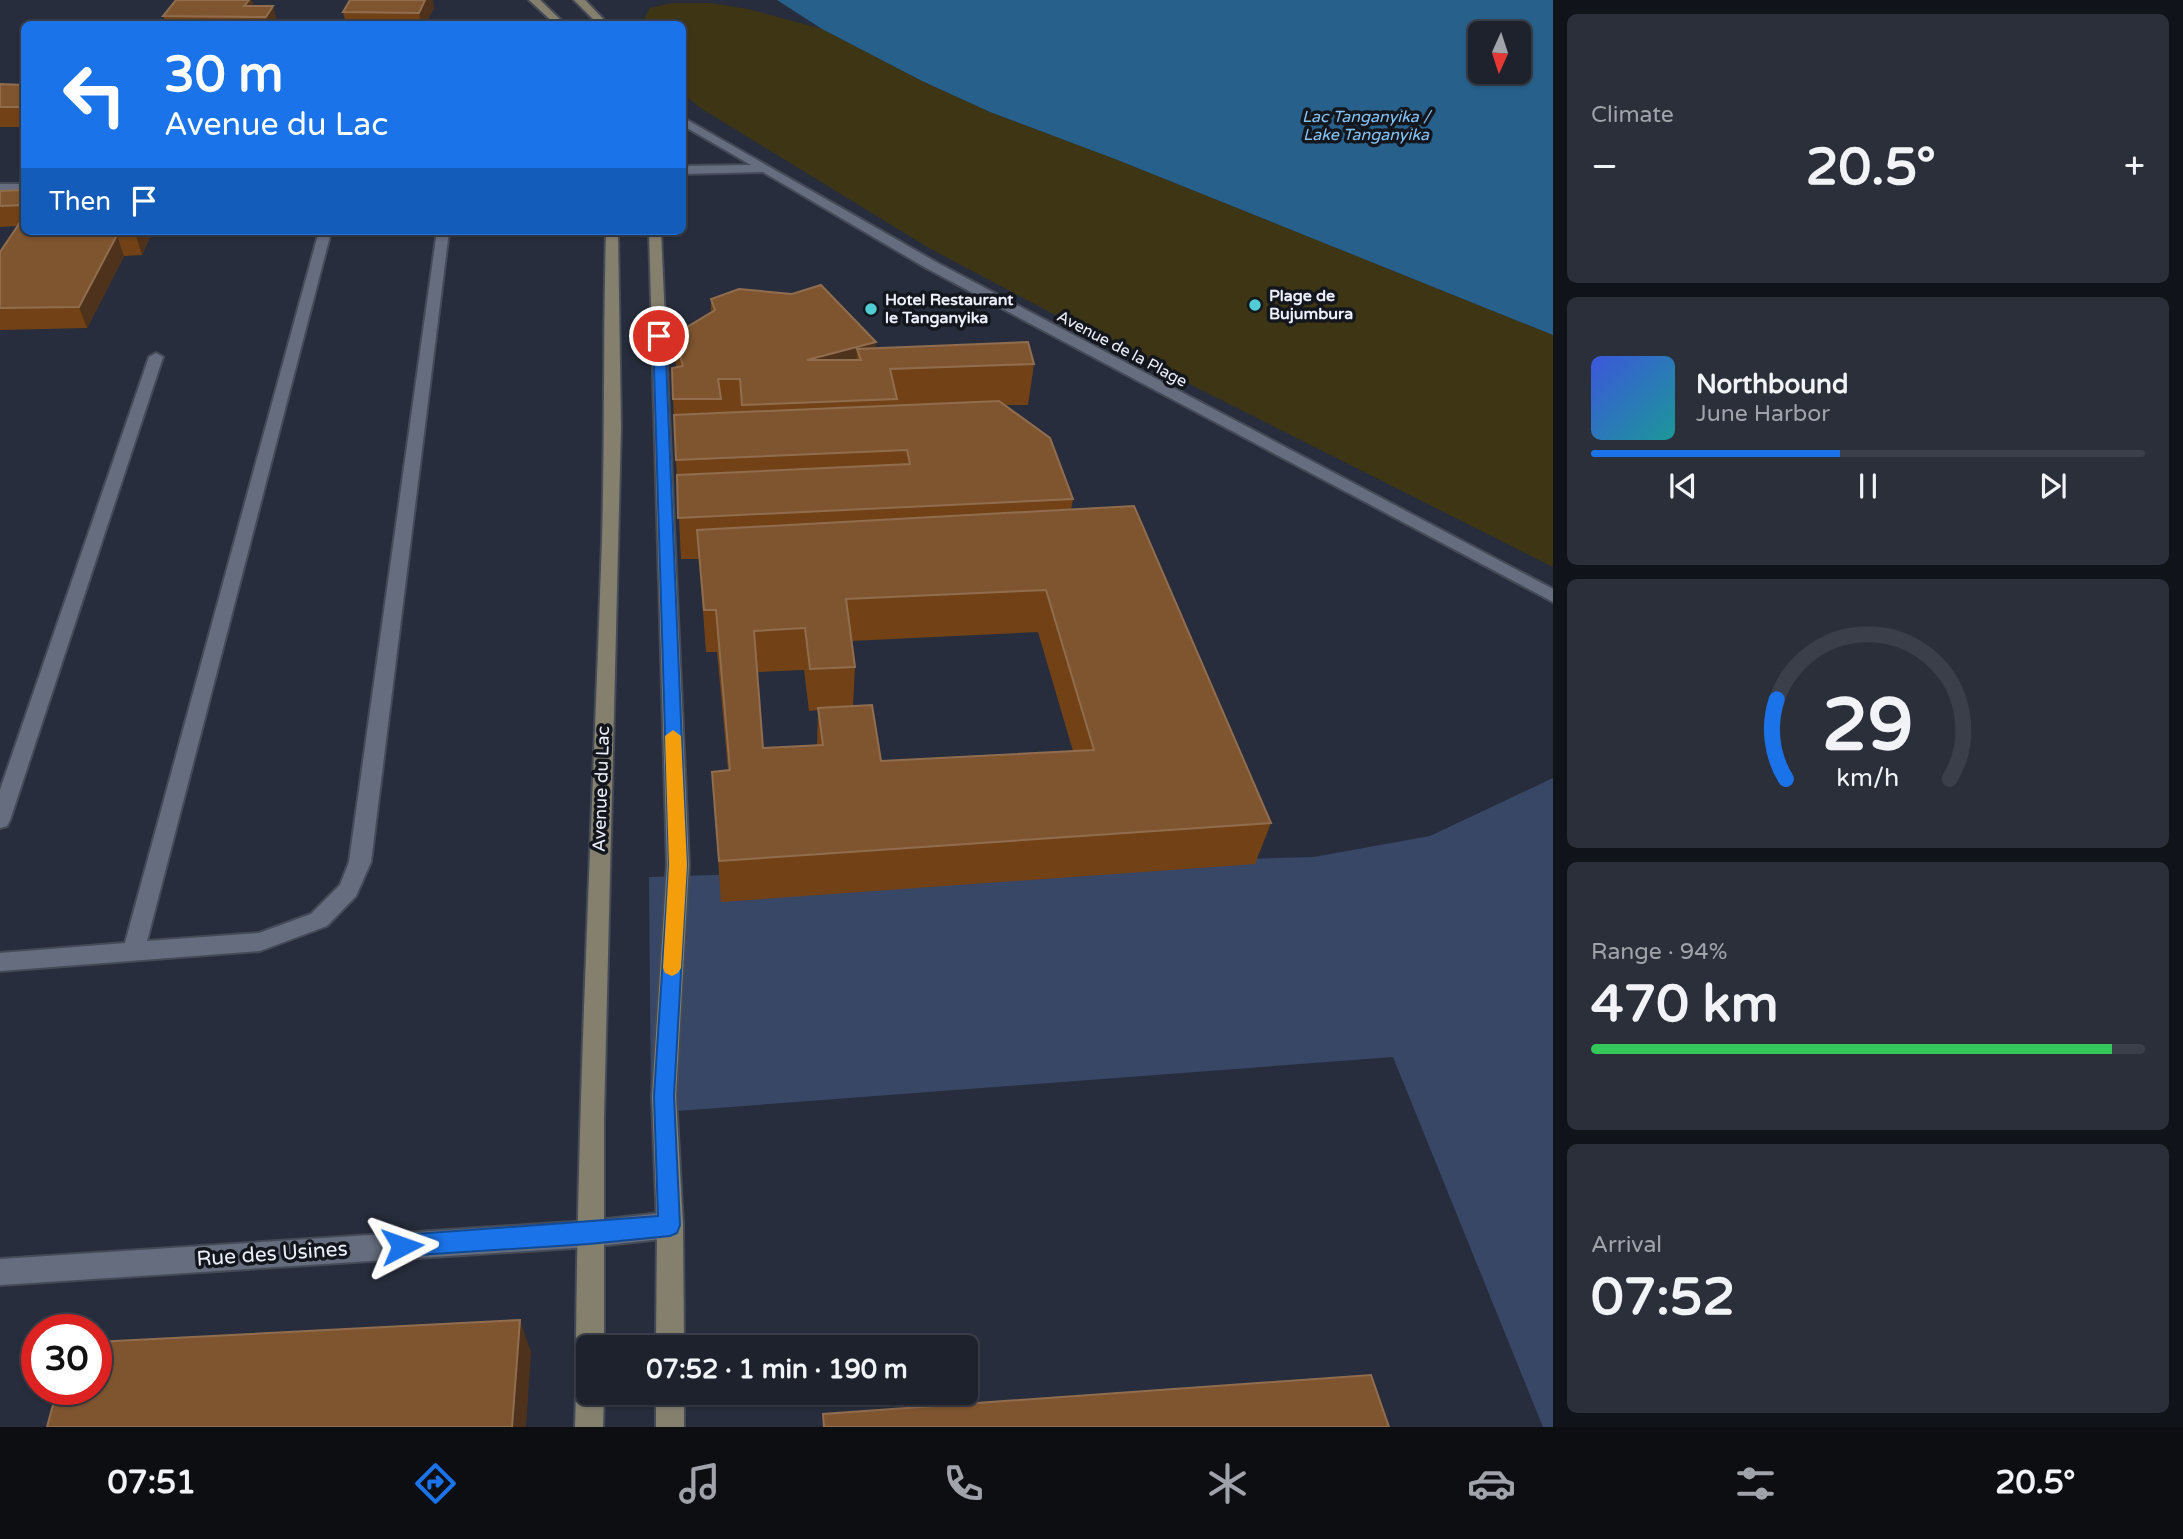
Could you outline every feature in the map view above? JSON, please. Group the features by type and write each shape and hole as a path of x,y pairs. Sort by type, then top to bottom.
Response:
{"main road":[{"path":"534,0 557,21"},
{"path":"579,0 600,21"},
{"name":"Avenue du Lac","path":"590,1335 593,1039 613,425 612,235"},
{"path":"655,235 678,865 664,1096 670,1225 670,1335"},
{"path":"589,1427 590,1405"},
{"path":"670,1405 670,1427"}],"street":[{"name":"Avenue de la Plage","path":"686,122 763,169 1067,339 1553,596"},
{"path":"686,170 763,169"},
{"path":"0,188 21,188"},
{"path":"134,950 324,235"},
{"path":"0,962 260,942 319,919 348,890 360,862 442,235"},
{"path":"0,820 156,358"},
{"name":"Rue des Usines","path":"0,1272 589,1234 670,1225"}],"shaded area":[{"path":"1553,778 1553,1427 1543,1427 1393,1057 651,1113 649,877 1314,857 1430,836"}],"sand":[{"name":"Plage de Bujumbura","path":"672,3 710,3 748,9 822,29 922,81 990,112 1115,159 1553,335 1553,567 1108,343 929,248 702,109 686,96 686,21 643,21 650,8"}],"water":[{"name":"Lac Tanganyika / Lake Tanganyika","path":"777,0 1553,0 1553,335 1115,159 990,112 922,81 822,29"}],"building":[{"path":"176,0 249,0 244,6 273,6 266,17 163,16"},
{"path":"350,0 425,0 419,13 343,12"},
{"path":"0,84 21,85 21,107 0,107"},
{"path":"21,190 21,205 0,206 0,191"},
{"path":"21,221 21,235 117,235 79,307 0,308 0,252"},
{"path":"821,285 876,342 807,360 861,360 857,349 1028,342 1034,364 890,369 897,399 742,405 740,379 718,379 721,399 673,399 672,368 683,366 674,335 715,310 711,299 739,289 792,294"},
{"path":"999,401 1050,438 1073,499 678,518 677,475 910,464 907,450 676,460 674,415"},
{"path":"1134,506 1271,823 719,861 712,772 730,770 716,610 704,610 697,530","holes":["1046,590 1094,750 881,761 872,705 818,708 823,745 763,748 754,631 805,628 810,669 855,667 846,599"]},
{"path":"520,1320 512,1427 47,1427 53,1405 112,1405 112,1341"},
{"path":"1371,1375 1389,1427 824,1427 823,1414"}],"slow traffic":[{"path":"672,968 678,865 673,736"}],"place":[{"name":"Plage de Bujumbura","path":"1255,305"},
{"name":"Hotel Restaurant le Tanganyika","path":"871,309"}],"route":[{"path":"402,1246 589,1234 670,1225 664,1096 678,865 659,336"}]}
